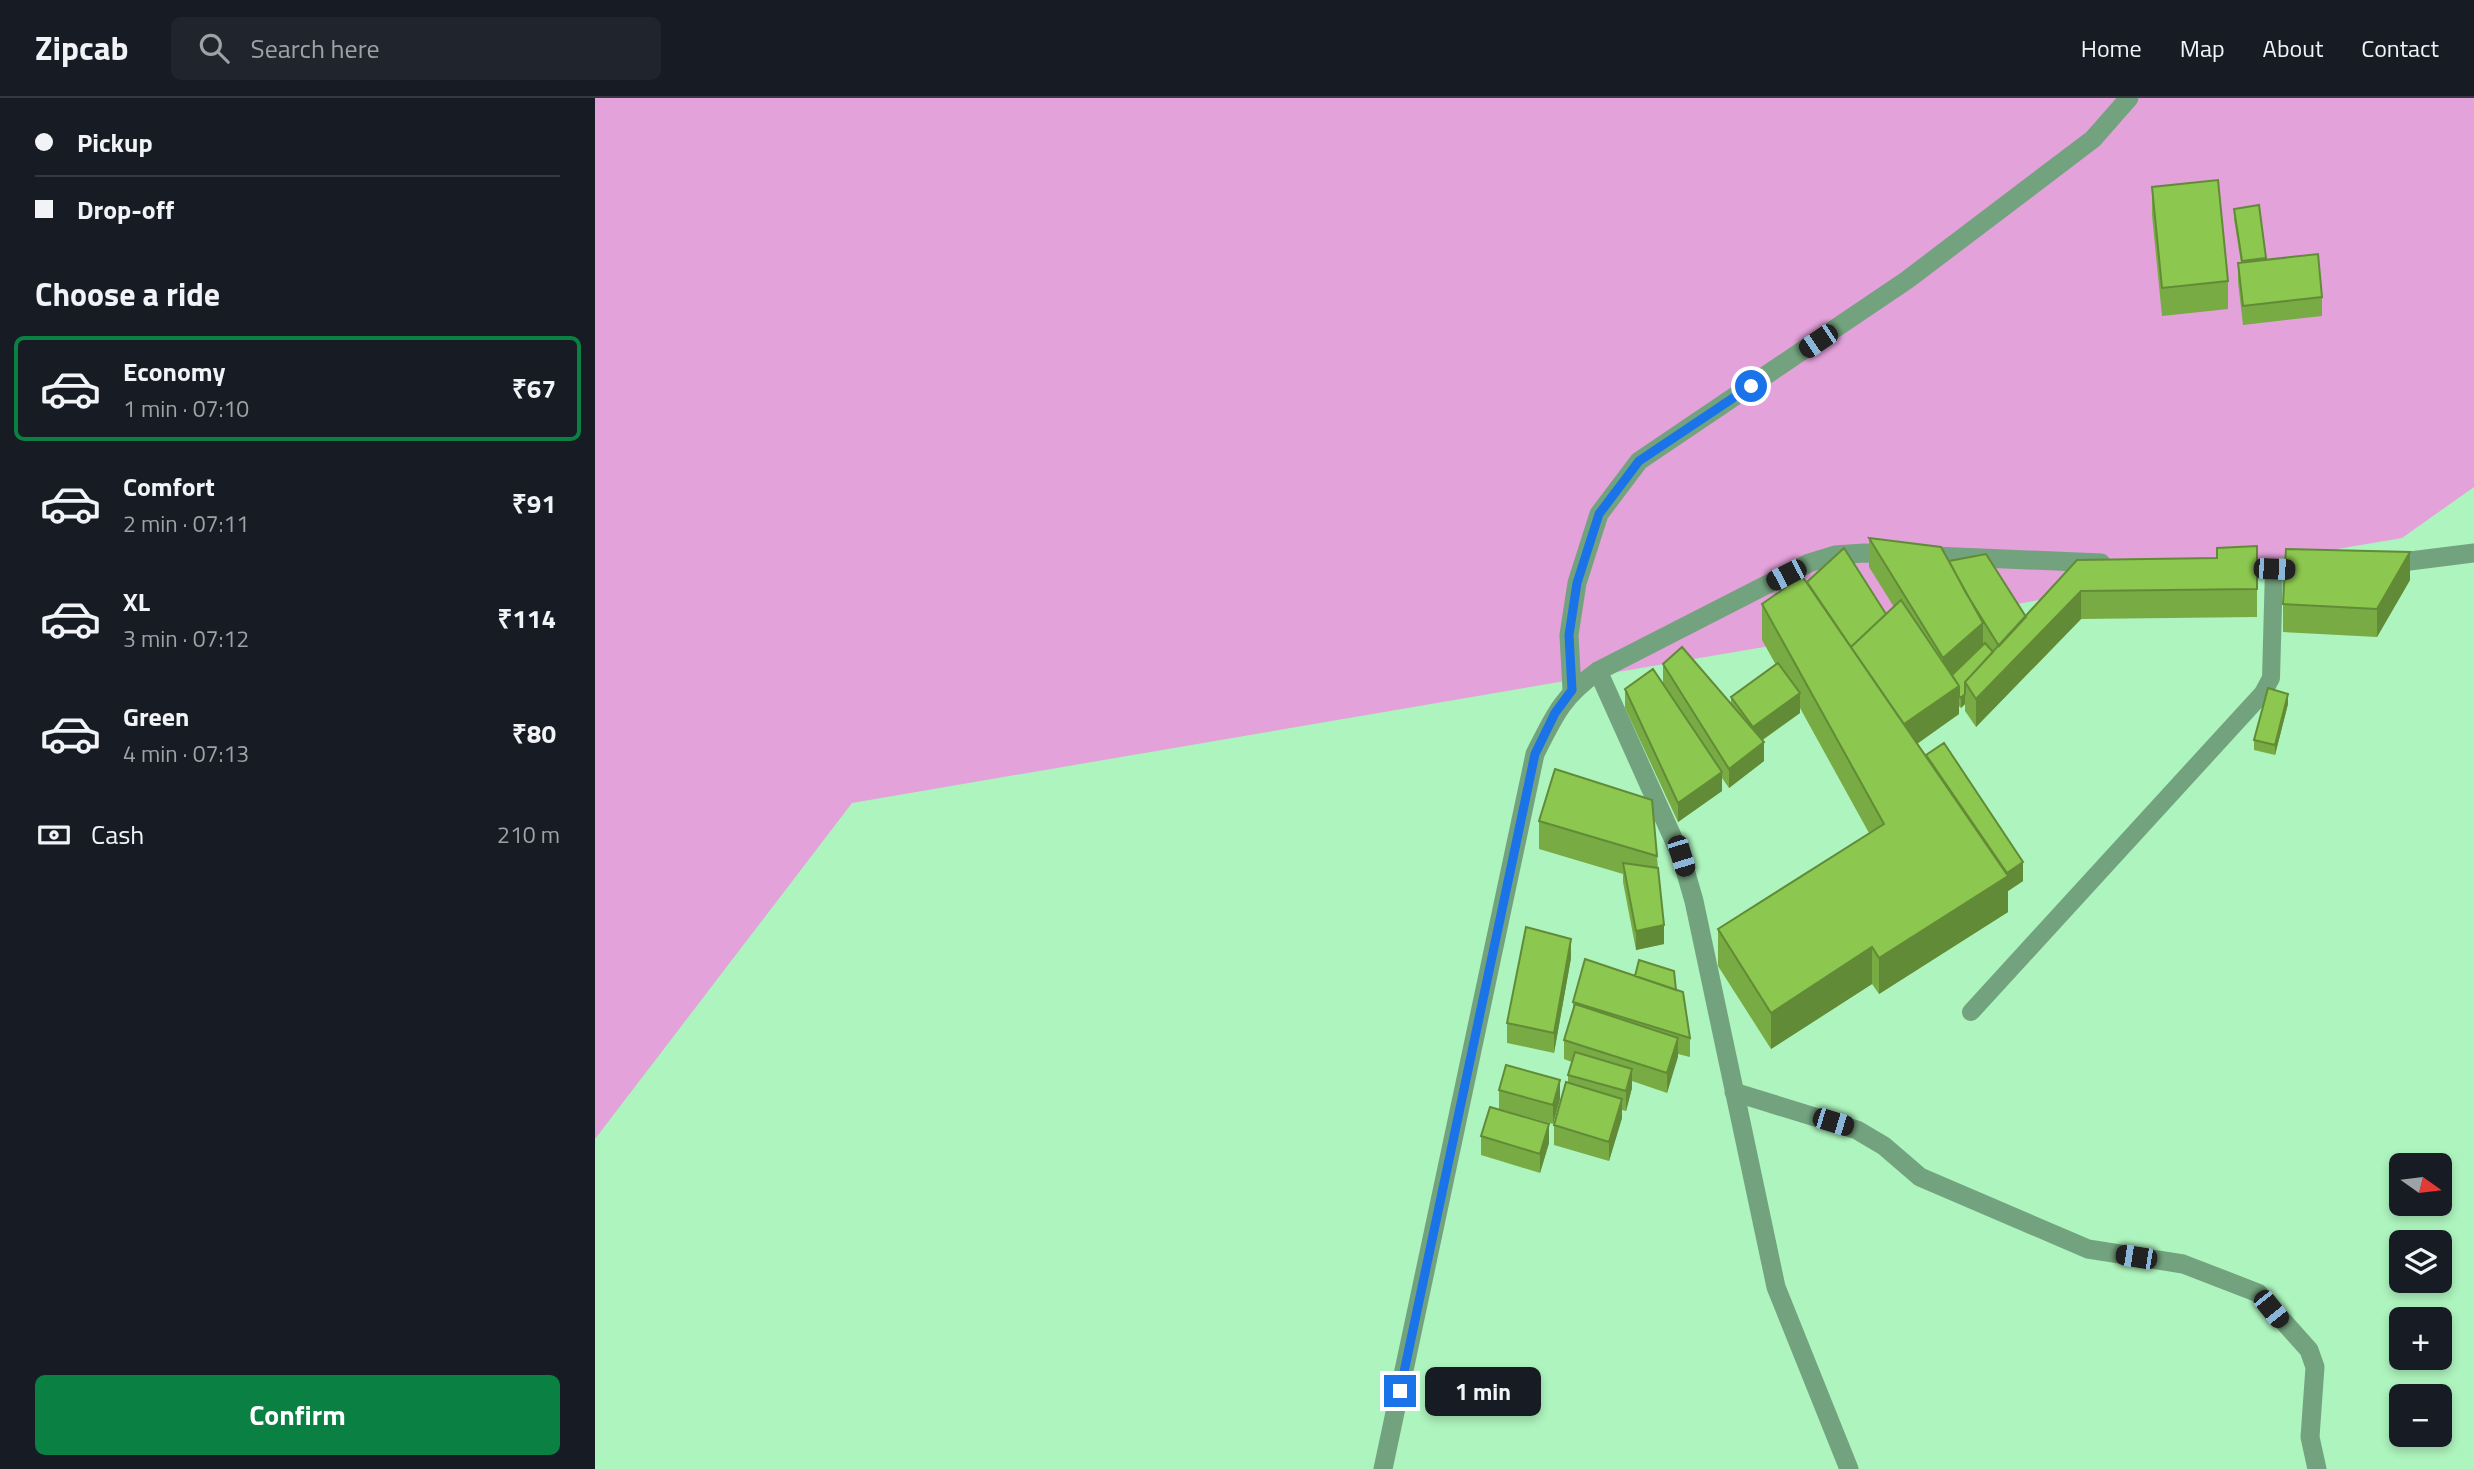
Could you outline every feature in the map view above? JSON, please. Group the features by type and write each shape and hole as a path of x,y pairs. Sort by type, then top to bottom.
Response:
{"street":[{"path":"1572,690 1569,635 1577,583 1599,514 1639,461 1907,280 2093,139 2129,98"},
{"path":"1383,1469 1535,754 1555,713 1572,690 1598,671 1809,563 1835,555 1864,553 2124,564"},
{"path":"2363,566 2474,553"},
{"path":"2206,567 2335,570"},
{"path":"1598,671 1681,856 1776,1287 1849,1469"},
{"path":"1734,1092 1857,1130 1884,1146 1920,1177 2088,1249 2183,1264 2258,1293 2309,1350 2315,1367 2310,1437 2317,1469"}],"lane":[{"path":"1971,1012 2263,693 2271,678 2274,569"}],"shaded area":[{"path":"595,98 2474,98 2474,487 2402,538 852,803 595,1139"}],"building":[{"path":"2218,180 2228,281 2162,288 2152,187"},
{"path":"2259,205 2266,258 2242,261 2234,209"},
{"path":"2318,254 2322,297 2243,306 2238,263"},
{"path":"1869,538 1941,547 1983,623 1943,658"},
{"path":"2257,546 2257,589 2081,591 1976,699 1965,682 2077,560 2217,558 2217,548"},
{"path":"1844,548 1886,614 1851,647 1807,582"},
{"path":"2286,549 2410,552 2377,609 2283,604"},
{"path":"1986,554 2026,617 1999,646 1949,561"},
{"path":"1802,576 2008,876 1879,958 1872,947 1771,1013 1718,929 1884,824 1762,604"},
{"path":"1901,600 1959,686 1904,724 1851,647"},
{"path":"1985,643 1993,652 1965,682 1965,694 1961,698 1959,686 1952,675"},
{"path":"1682,647 1764,742 1729,769 1663,664"},
{"path":"1778,663 1800,693 1753,727 1731,697"},
{"path":"1653,669 1722,772 1678,803 1625,689"},
{"path":"2268,688 2288,694 2275,745 2254,740"},
{"path":"1944,743 2023,862 2007,873 1926,755"},
{"path":"1555,769 1652,800 1657,856 1539,821"},
{"path":"1623,863 1658,868 1664,925 1636,931"},
{"path":"1526,927 1571,939 1554,1033 1507,1023"},
{"path":"1585,959 1683,992 1690,1038 1573,1002"},
{"path":"1639,960 1674,971 1676,990 1635,976"},
{"path":"1575,1004 1678,1038 1667,1073 1564,1040"},
{"path":"1575,1052 1632,1069 1626,1091 1568,1075"},
{"path":"1506,1065 1560,1080 1553,1105 1499,1090"},
{"path":"1566,1082 1622,1099 1609,1142 1554,1125"},
{"path":"1490,1107 1549,1124 1540,1154 1481,1136"}],"route":[{"path":"1400,1391 1535,754 1555,713 1572,690 1569,635 1577,583 1599,514 1639,461 1751,386"}]}
